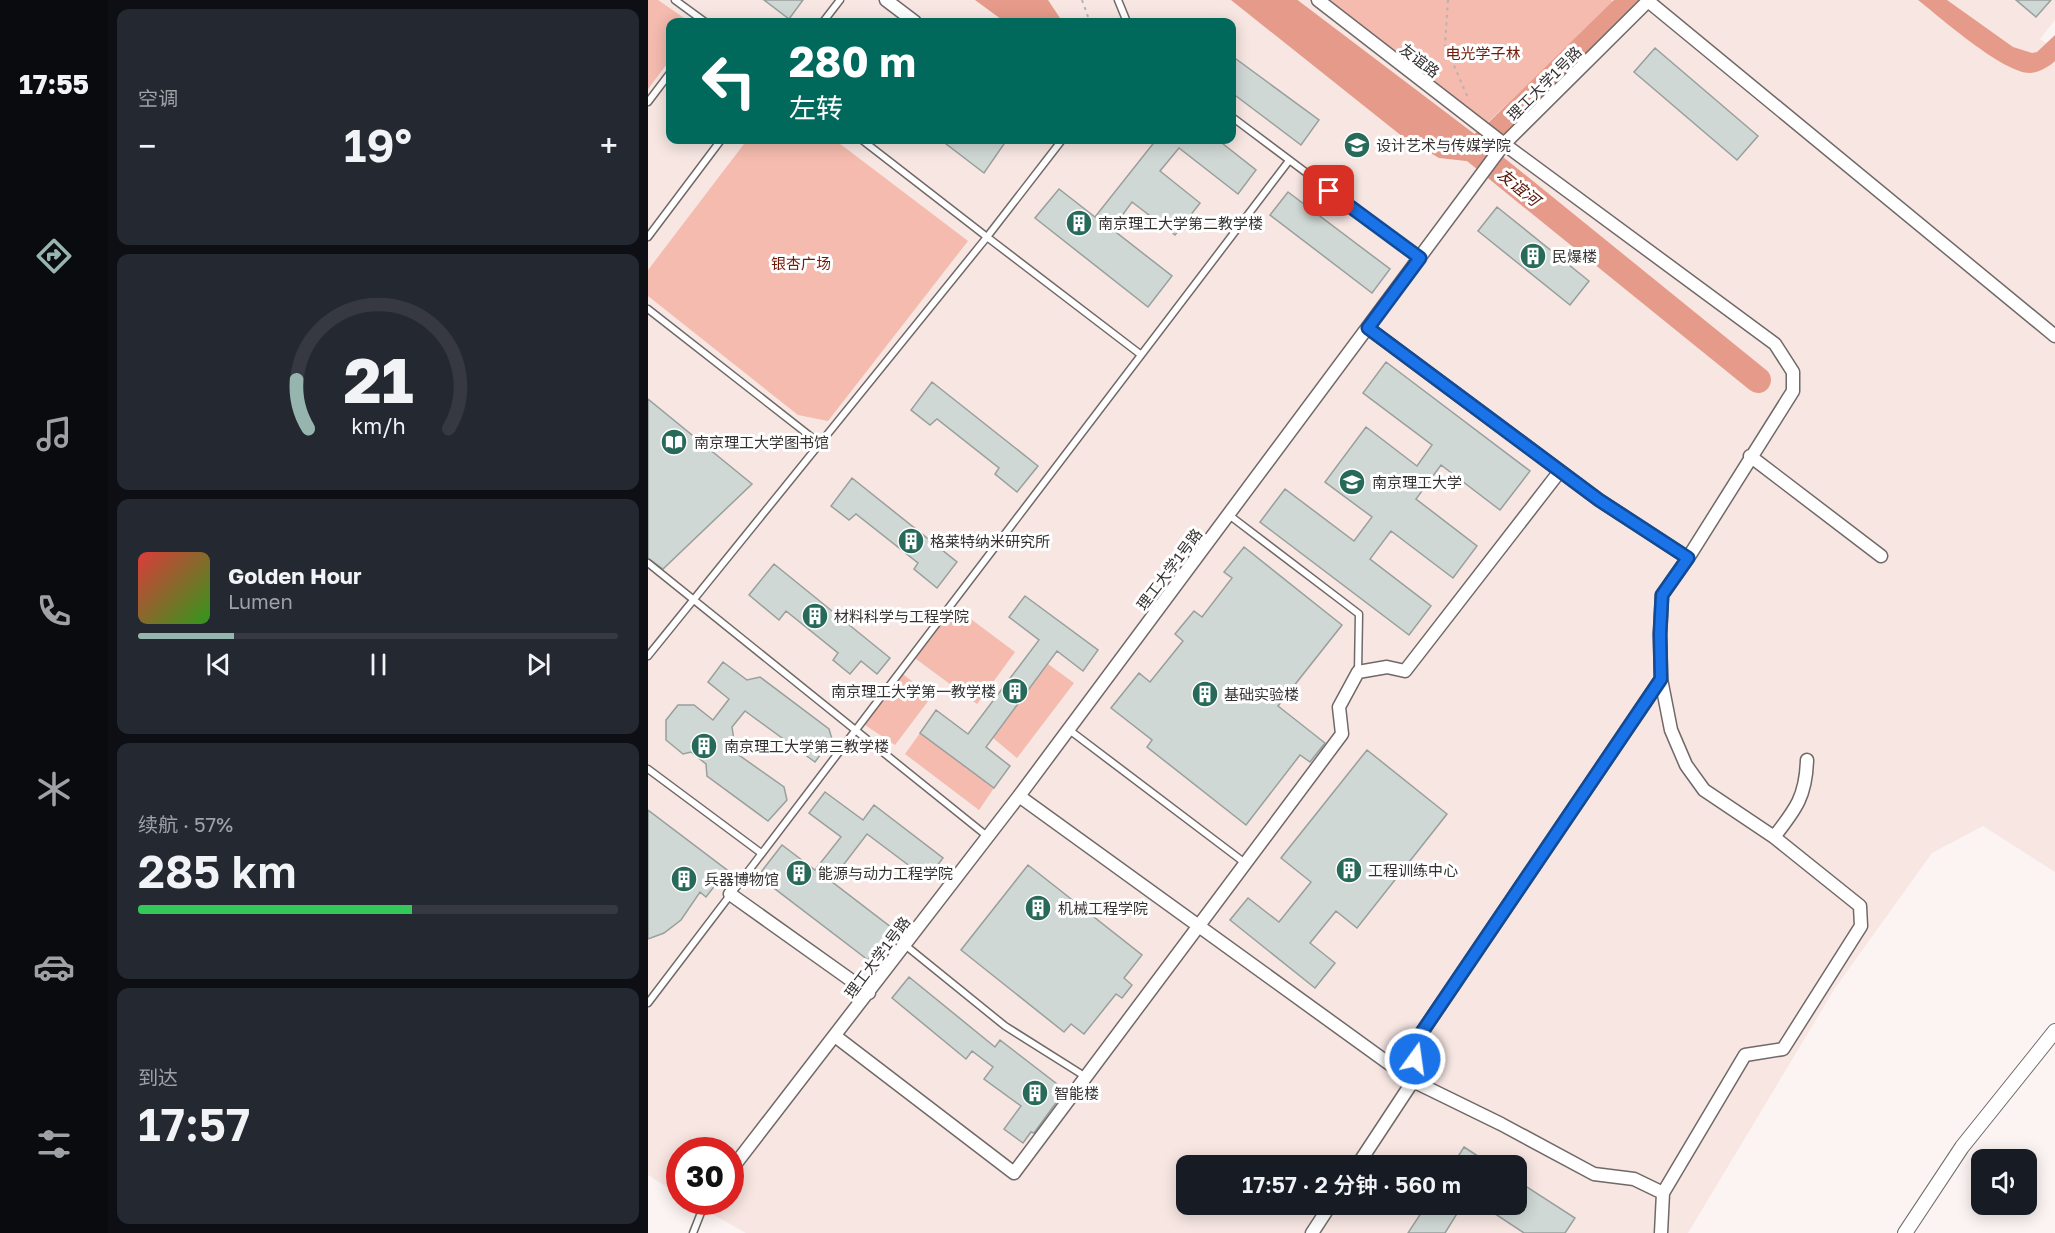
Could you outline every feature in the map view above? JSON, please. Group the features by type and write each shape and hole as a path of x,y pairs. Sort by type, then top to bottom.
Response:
{"street":[{"path":"886,0 910,18"},
{"name":"友谊路","path":"1318,0 1480,126 1775,344 1793,372 1793,391 1750,456 1688,558 1662,595 1661,679 1671,730 1686,765 1704,790 1774,837 1860,906 1861,926 1783,1049 1745,1055 1663,1193"},
{"path":"1649,1 2055,336"},
{"name":"理工大学1号路","path":"744,1153 1019,796 1504,144 1649,1"},
{"path":"1368,328 1599,500 1688,558"},
{"path":"1750,456 1881,556"},
{"path":"836,1036 1014,1173 1342,734 1339,707 1358,672 1387,667 1405,672 1560,471"},
{"path":"1364,1155 1413,1081 1418,1038 1661,679"},
{"path":"1774,837 1795,811 1806,782 1807,760"},
{"path":"1019,796 1413,1081 1501,1124 1594,1174 1634,1179 1663,1193 1661,1233"},
{"path":"730,894 869,993"},
{"path":"1905,1233 1962,1147 2055,1031"},
{"path":"1312,1233 1324,1215"}],"lane":[{"path":"675,0 700,18"},
{"path":"825,18 840,0"},
{"path":"1118,0 1125,18"},
{"path":"648,102 666,78"},
{"path":"1236,120 1288,162 1420,258"},
{"path":"648,237 718,144"},
{"path":"867,144 1140,354"},
{"path":"648,656 987,237 1059,144"},
{"path":"648,1004 1288,162"},
{"path":"648,309 819,443"},
{"path":"1228,514 1359,614 1358,672"},
{"path":"648,563 988,837"},
{"path":"1068,729 1245,863"},
{"path":"648,769 761,853"},
{"path":"905,945 1005,1026 1086,1077"},
{"path":"693,1233 701,1215"}],"path":[{"path":"1082,0 1089,18"},
{"path":"1448,0 1446,45 1480,126"}],"shaded area":[{"name":"南京理工大学","path":"648,0 2055,0 2055,20 2040,39 2055,49 2055,872 1983,826 1932,853 1835,988 1688,1233 746,1233 714,1215 744,1215 744,1137 666,1137 666,1187 648,1175"},
{"path":"975,0 1048,0 1060,18 1000,18"},
{"path":"1231,0 1278,0 1429,125 1459,139 1469,138 1485,126 1614,0 1642,0 1489,151 1466,161 1439,158 1403,137"},
{"path":"1918,0 1947,0 2013,47 2032,53 2037,52 2055,35 2055,61 2037,72 2018,71 1989,55"}],"green space":[{"path":"648,0 658,0 684,18 666,18 666,65 648,89"},
{"name":"电光学子林","path":"1324,0 1611,0 1615,3 1486,124"},
{"name":"银杏广场","path":"744,144 840,144 968,241 828,421 798,415 648,296 648,270"},
{"path":"952,605 1015,652 977,704 912,656"},
{"path":"1048,664 1074,683 1017,758 993,738"},
{"path":"900,672 932,696 895,745 862,723"},
{"path":"920,733 994,788 979,810 905,754"}],"building":[{"path":"764,0 803,0 788,18"},
{"path":"2016,0 2051,0 2036,17"},
{"path":"1655,48 1758,136 1737,160 1634,72"},
{"path":"1236,59 1319,120 1301,145 1236,96"},
{"path":"946,144 1004,144 984,173"},
{"name":"南京理工大学第二教学楼","path":"1153,144 1223,144 1256,170 1238,194 1179,148 1160,171 1200,203 1175,235 1132,202 1112,229 1172,276 1148,307 1035,218 1059,189 1095,217"},
{"path":"1288,192 1390,269 1372,293 1270,215"},
{"name":"民爆楼","path":"1497,207 1589,281 1570,305 1478,231"},
{"path":"1386,362 1530,471 1500,510 1441,465 1416,499 1477,546 1453,578 1391,531 1370,559 1431,606 1409,635 1260,522 1285,489 1354,541 1372,517 1325,482 1366,427 1417,466 1432,445 1363,393"},
{"path":"932,382 1038,466 1017,492 995,474 999,468 937,419 930,425 911,410"},
{"name":"南京理工大学图书馆","path":"648,399 752,484 663,569 648,558"},
{"name":"格莱特纳米研究所","path":"852,478 957,562 937,588 914,569 918,563 856,514 849,520 831,506"},
{"name":"基础实验楼","path":"1244,547 1342,625 1278,706 1325,743 1310,762 1300,755 1246,825 1147,747 1152,740 1111,708 1139,673 1150,682 1183,641 1175,634 1194,611 1202,617 1232,578 1224,572"},
{"name":"材料科学与工程学院","path":"774,564 890,658 877,674 861,661 850,674 833,660 838,653 786,611 779,620 749,595"},
{"name":"南京理工大学第一教学楼","path":"1025,596 1098,650 1083,671 1057,651 986,747 1010,766 994,788 920,733 936,710 968,734 1039,640 1009,617"},
{"name":"南京理工大学第三教学楼","path":"723,662 747,680 760,677 829,729 832,739 815,762 745,711 732,727 736,753 784,787 787,800 768,821 707,776 706,764 691,752 683,754 666,740 666,720 678,705 694,705 713,720 729,699 708,682"},
{"name":"工程训练中心","path":"1367,750 1447,814 1357,928 1336,911 1310,943 1335,963 1315,988 1230,920 1248,898 1279,922 1311,882 1281,858"},
{"name":"能源与动力工程学院","path":"825,792 863,820 874,805 943,858 927,879 867,834 831,881 892,928 868,960 758,876 782,845 815,870 841,837 809,813"},
{"name":"兵器博物馆","path":"648,810 727,870 706,897 700,892 681,920 664,933 648,939"},
{"name":"机械工程学院","path":"1028,865 1142,955 1124,978 1132,985 1122,998 1116,994 1084,1034 1071,1024 1064,1032 961,950"},
{"path":"909,977 995,1047 1000,1040 1057,1084 1054,1091 1061,1096 1034,1133 1031,1132 1023,1143 1004,1129 1021,1106 984,1079 993,1067 972,1051 966,1059 892,998"},
{"path":"1464,1147 1476,1155 1459,1155"},
{"path":"1527,1187 1575,1218 1565,1233 1524,1233 1497,1215 1527,1215"},
{"path":"1420,1215 1456,1215 1445,1233 1408,1233"}],"waterway":[{"name":"友谊河","path":"1276,0 1469,146 1758,380"}],"place":[{"name":"设计艺术与传媒学院","path":"1357,145"},
{"name":"南京理工大学第二教学楼","path":"1079,223"},
{"name":"民爆楼","path":"1533,256"},
{"name":"南京理工大学图书馆","path":"674,442"},
{"name":"南京理工大学","path":"1352,482"},
{"name":"格莱特纳米研究所","path":"911,541"},
{"name":"材料科学与工程学院","path":"815,616"},
{"name":"南京理工大学第一教学楼","path":"1015,691"},
{"name":"基础实验楼","path":"1205,694"},
{"name":"南京理工大学第三教学楼","path":"704,746"},
{"name":"工程训练中心","path":"1349,870"},
{"name":"能源与动力工程学院","path":"799,873"},
{"name":"兵器博物馆","path":"684,879"},
{"name":"机械工程学院","path":"1038,908"},
{"name":"智能楼","path":"1035,1093"}],"route":[{"path":"1329,191 1420,258 1368,328 1599,500 1688,558 1662,595 1661,679 1418,1038 1415,1059"}]}
